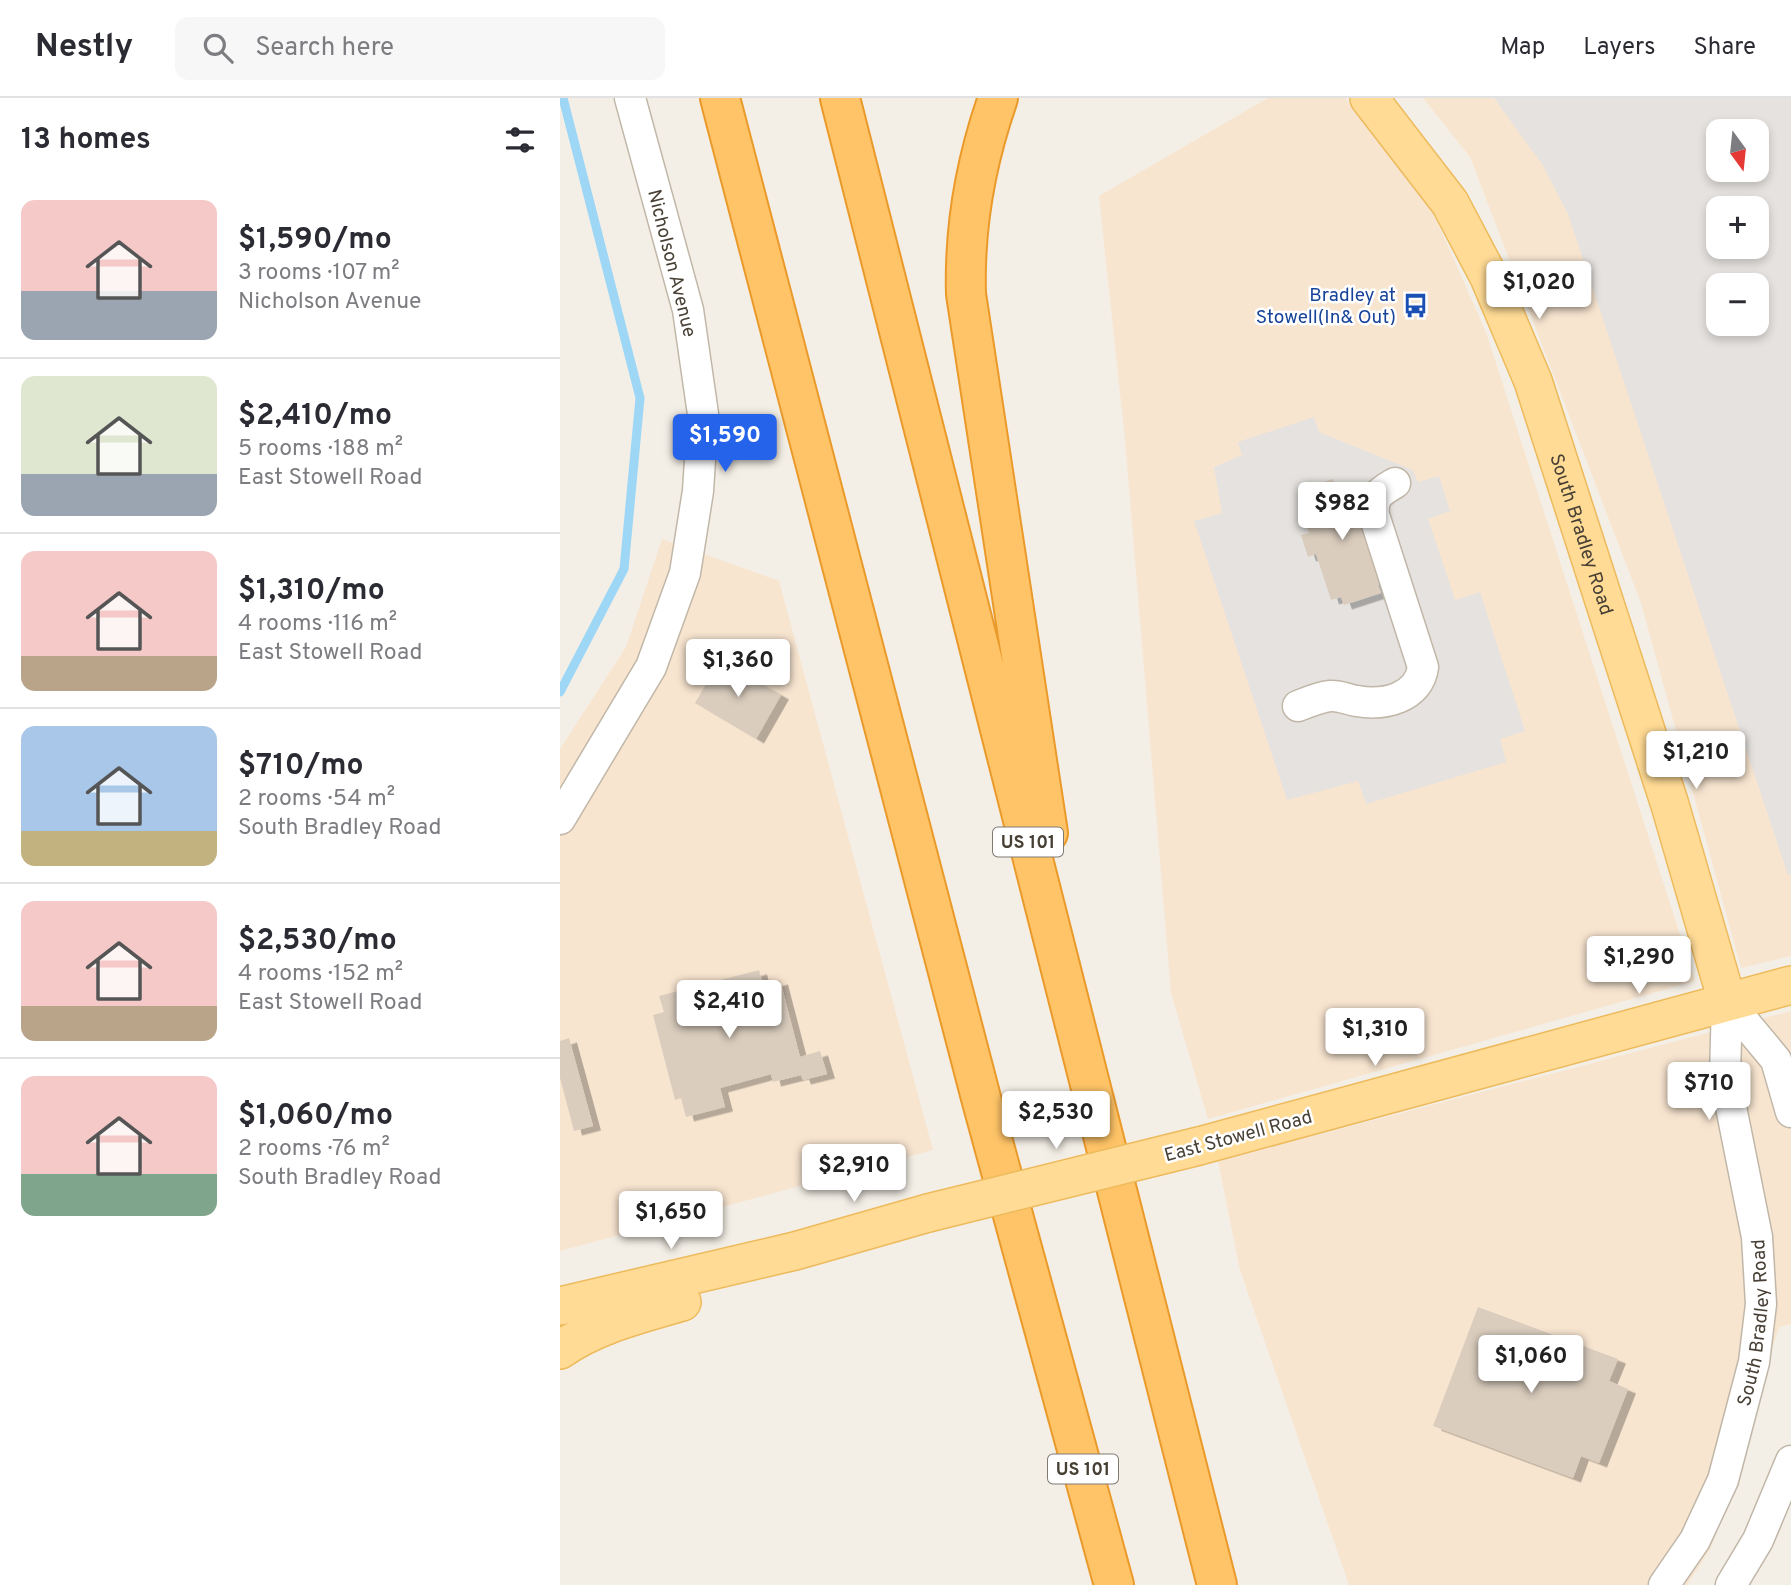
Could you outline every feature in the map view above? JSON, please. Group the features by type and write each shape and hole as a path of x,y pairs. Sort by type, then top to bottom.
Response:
{"highway":[{"name":"US 101","path":"720,98 981,1098 1114,1585"},
{"name":"US 101","path":"839,98 1217,1585"},
{"path":"998,98 981,146 965,253 966,294 1085,1070"},
{"path":"1052,1352 1086,1585"}],"main road":[{"name":"South Bradley Road","path":"1369,98 1450,203 1489,277 1533,381 1670,805 1727,1002"},
{"name":"East Stowell Road","path":"560,1306 795,1251 928,1213 1199,1146 1791,985"},
{"path":"560,1350 573,1341 636,1315 765,1278 795,1251"}],"street":[{"name":"Nicholson Avenue","path":"560,819 651,667 685,573 698,491 704,414 688,310 630,98"},
{"path":"1298,706 1328,696 1381,704 1400,697 1416,687 1422,679 1423,667 1374,515 1373,503 1378,492 1395,483"},
{"name":"South Bradley Road","path":"1727,1002 1776,1060 1791,1112"},
{"name":"South Bradley Road","path":"1664,1585 1695,1540 1723,1480 1754,1362 1761,1304 1757,1237 1725,1077 1727,1002"},
{"path":"1731,1585 1758,1540 1784,1484 1791,1461"}],"shaded area":[{"path":"1268,98 1345,98 1428,201 1486,332 1695,981 1208,1119 1171,993 1125,440 1099,196"},
{"path":"1423,98 1791,98 1791,956 1741,968 1641,603 1470,157"},
{"path":"1494,98 1791,98 1791,874 1788,875 1568,214 1542,164"},
{"path":"1314,417 1319,432 1413,470 1418,482 1439,476 1450,511 1428,519 1455,600 1480,592 1525,731 1500,739 1506,762 1366,804 1358,781 1287,800 1194,521 1222,513 1214,467 1242,455 1238,442"},
{"path":"662,539 779,581 933,1150 560,1251 560,749 626,647"},
{"path":"1791,1011 1791,1324 1779,1327 1711,1548 1687,1585 1349,1585 1240,1270 1218,1161"}],"building":[{"path":"1333,479 1336,489 1355,483 1388,581 1378,585 1381,593 1344,605 1341,597 1331,600 1316,554 1308,557 1301,535 1309,533 1299,501 1314,496 1311,486"},
{"path":"720,660 781,695 756,739 695,703"},
{"path":"759,970 763,985 780,980 800,1057 820,1051 827,1074 803,1080 801,1075 773,1082 771,1074 720,1088 725,1107 686,1117 681,1098 675,1100 653,1015 664,1012 659,996"},
{"path":"569,1038 593,1126 574,1131 560,1078 560,1041"},
{"path":"1478,1307 1618,1359 1609,1381 1628,1389 1599,1463 1581,1456 1573,1478 1433,1426"}],"waterway":[{"path":"560,692 624,569 640,398 563,98"}],"place":[{"name":"Bradley at Stowell(In& Out)","path":"1416,305"}]}
